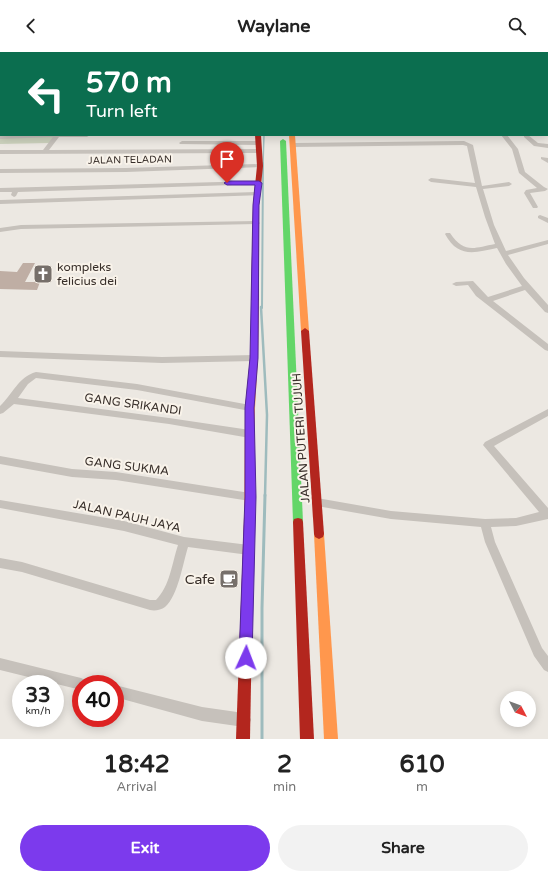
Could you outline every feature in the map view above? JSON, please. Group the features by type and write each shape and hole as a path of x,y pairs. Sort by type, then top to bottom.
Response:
{"main road":[{"name":"JALAN PUTERI TUJUH","path":"282,136 307,739"},
{"name":"JALAN PUTERI TUJUH","path":"292,136 317,502 331,739"},
{"path":"243,739 249,550 250,408 254,358 257,223 256,205 260,166 259,143"}],"street":[{"path":"0,137 7,136"},
{"path":"45,152 56,136"},
{"path":"506,136 513,141 522,174 545,189"},
{"path":"527,138 538,146 548,146"},
{"path":"182,143 259,143"},
{"path":"0,152 45,152 259,143"},
{"path":"293,145 466,143 471,146 479,186 499,245 526,287 548,310"},
{"name":"JALAN TELADAN","path":"0,171 133,170 260,166"},
{"path":"431,180 479,186 509,184"},
{"path":"0,190 259,183"},
{"path":"116,198 117,186"},
{"path":"535,207 527,193 545,189"},
{"path":"11,202 16,190"},
{"path":"0,202 258,194"},
{"path":"540,217 548,221"},
{"path":"0,230 21,227 257,223"},
{"path":"448,234 454,245 464,250 499,245"},
{"path":"504,254 548,242"},
{"path":"456,284 470,284 487,300 548,348"},
{"path":"487,300 526,287"},
{"path":"0,354 162,360 254,358"},
{"path":"0,412 11,400 25,380 36,375 137,387 250,408"},
{"name":"GANG SRIKANDI","path":"11,400 162,420 250,434"},
{"path":"317,502 391,515 485,523 516,522 548,515 488,446 548,412"},
{"name":"GANG SUKMA","path":"0,460 55,471 96,476 116,476 250,497"},
{"name":"JALAN PAUH JAYA","path":"0,504 124,526 184,542 249,550"},
{"path":"485,523 501,567 538,652 548,666"},
{"path":"0,563 22,567 150,605 156,605 162,603 169,591 184,542"},
{"path":"0,664 72,682"},
{"path":"124,693 202,714 244,720"}],"green space":[{"path":"0,136 56,136 50,143 0,144"}],"building":[{"path":"23,263 35,263 25,282 40,282 37,290 0,289 0,271 17,272"}],"waterway":[{"path":"263,164 264,136"},
{"path":"262,308 263,163"},
{"path":"261,307 267,415 265,496"},
{"path":"262,739 262,608 265,495"}],"traffic: fast":[{"path":"283,141 298,522"}],"traffic: slow":[{"path":"292,136 305,331"},
{"path":"249,518 250,408 254,358 255,300"},
{"path":"319,534 331,739"}],"traffic: jam":[{"path":"255,300 256,205 260,166 258,136"},
{"path":"305,331 319,534"},
{"path":"243,739 249,518"},
{"path":"298,522 307,739"}],"place":[{"name":"kompleks felicius dei","path":"43,274"},
{"name":"Cafe","path":"229,579"}],"route":[{"path":"227,183 259,183 256,205 257,223 254,358 250,408 250,497 246,658"}]}
